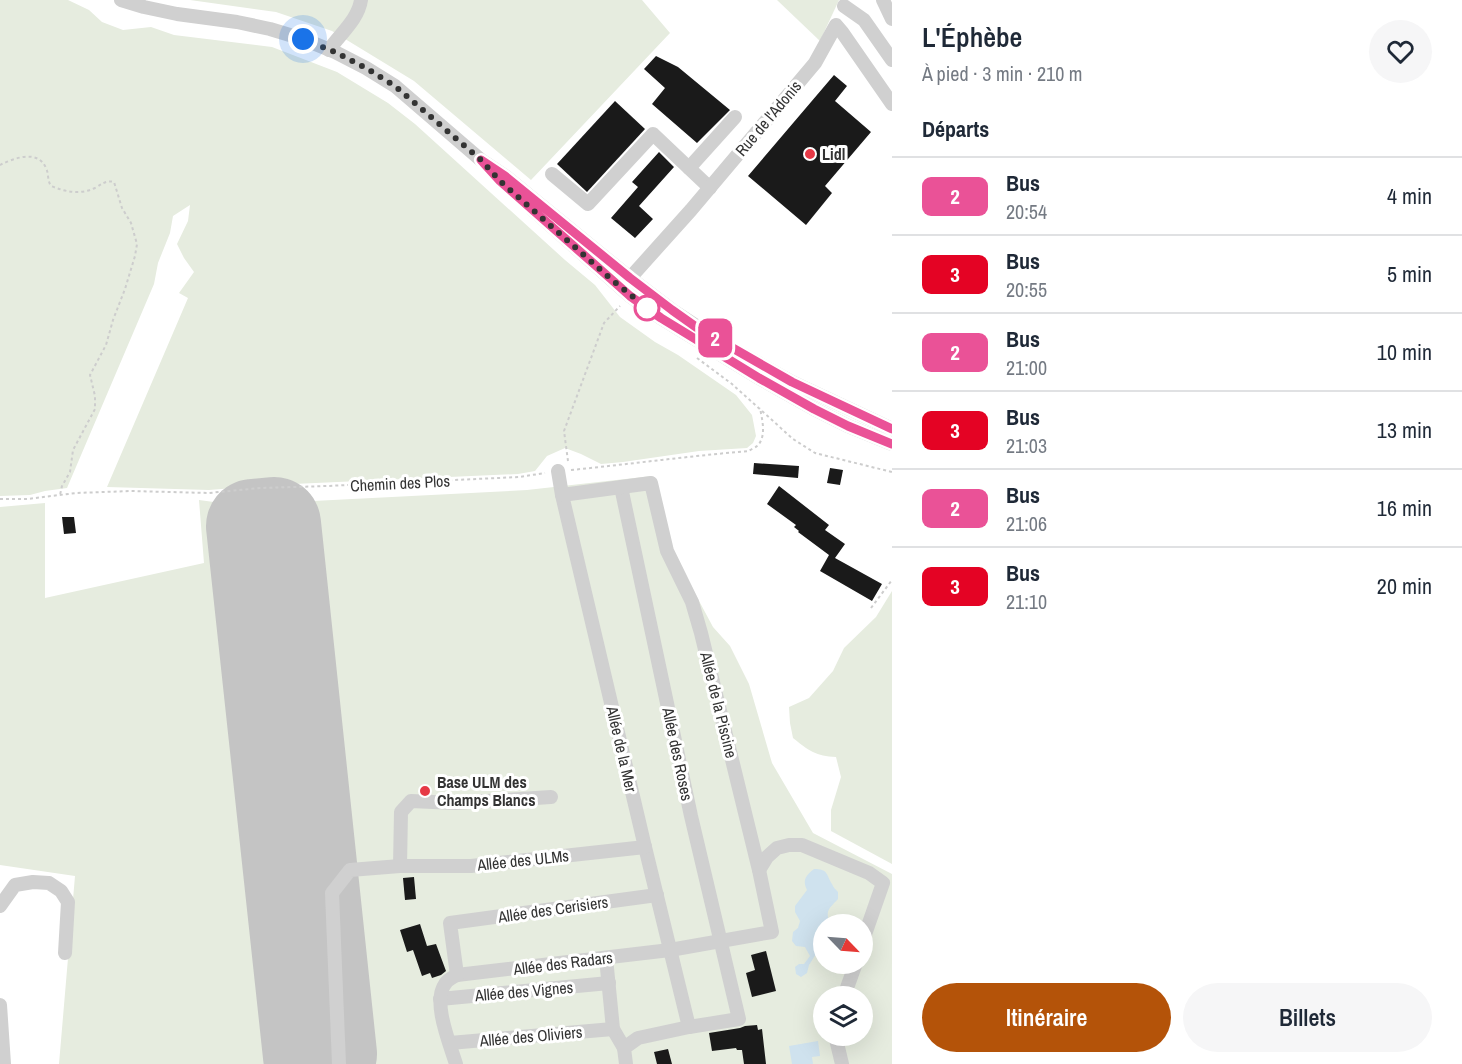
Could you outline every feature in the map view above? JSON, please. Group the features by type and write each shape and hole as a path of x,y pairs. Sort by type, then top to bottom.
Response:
{"street":[{"path":"121,0 177,14 270,29 303,39 366,68 395,86 481,160 505,176 672,310 724,344 792,382 892,429"},
{"path":"329,50 355,17 361,0"},
{"path":"884,0 892,5"},
{"path":"884,0 892,19"},
{"path":"846,3 864,20 892,60"},
{"name":"Rue de l'Adonis","path":"630,278 710,188 815,63 846,3"},
{"path":"836,26 892,104"},
{"path":"689,168 735,117"},
{"path":"552,174 588,204 653,134 710,188"},
{"path":"481,160 500,181 630,296 690,336 814,409 892,444"},
{"path":"500,181 622,280 630,278"},
{"name":"Allée de la Mer","path":"563,471 562,495 689,1027"},
{"name":"Allée de la Piscine","path":"621,487 651,483 667,551 692,602 759,870 772,932"},
{"path":"562,495 621,487"},
{"name":"Allée des Roses","path":"621,487 691,816 739,1020 689,1027"},
{"path":"400,866 401,812 411,801 455,802 551,797"},
{"path":"759,870 767,857 777,849 789,845 802,846 869,873 883,883 872,914"},
{"name":"Allée des ULMs","path":"339,1064 332,893 350,870 400,866 471,866 645,847"},
{"path":"0,906 15,885 49,882 61,891 68,902 65,953"},
{"name":"Allée des Cerisiers","path":"457,975 450,923 657,895"},
{"name":"Allée des Radars","path":"457,975 670,950 772,932"},
{"path":"606,958 613,1029 624,1048 626,1064"},
{"path":"456,1064 443,1021 440,999 445,983 457,975"},
{"name":"Allée des Vignes","path":"440,999 609,983"},
{"path":"0,1005 4,1064"},
{"path":"624,1048 638,1038 689,1027"},
{"name":"Allée des Oliviers","path":"450,1043 613,1029"},
{"path":"838,1046 842,1064"}],"path":[{"path":"0,165 34,156 42,160 47,169 47,180 51,186 76,193 108,181 114,182 122,208 131,223 136,244 135,256 106,345 90,375 95,396 95,409 73,450 70,472 60,495"},
{"path":"563,471 564,430 604,323 630,296"},
{"name":"Chemin des Plos","path":"0,499 27,499 130,490 209,493 260,488 519,477 748,451 758,446 762,437 760,408 793,439 815,453 892,472"},
{"path":"871,608 892,580"}],"shaded area":[{"path":"0,0 68,0 89,10 102,22 123,30 151,27 174,35 272,47 337,72 388,103 415,124 595,285 620,317 736,395 752,415 756,436 753,443 747,448 699,451 601,464 565,448 547,456 535,471 518,474 209,490 107,487 188,298 179,293 194,272 177,244 188,221 190,205 173,216 154,284 67,488 30,495 0,496"},
{"path":"190,0 642,0 670,33 531,180 414,81 332,31 276,12"},
{"path":"777,0 839,0 820,41"},
{"path":"652,476 669,545 713,627 730,646 749,684 772,763 813,833 892,874 892,1064 59,1064 75,876 0,865 0,507 45,503 45,598 204,563 199,500 236,505 527,490"},
{"path":"892,591 892,864 831,831 831,810 841,777 836,757 813,752 793,738 789,707 809,698 833,671 844,648 876,617"}],"water":[{"path":"814,869 826,873 838,892 838,899 828,914 813,914 813,959 807,973 801,977 796,974 795,967 804,964 810,956 805,947 796,946 792,941 793,932 798,928 800,921 795,912 795,906 807,890 805,883 809,873"},
{"path":"813,1042 813,1046 819,1046 820,1056 812,1057 813,1064 792,1064 789,1046"}],"building":[{"path":"656,56 678,67 730,110 697,143 652,104 665,88 644,69"},
{"name":"Lidl","path":"834,75 847,86 835,101 871,132 825,186 832,193 806,225 748,176"},
{"path":"615,101 645,129 587,192 557,164"},
{"path":"659,152 674,167 639,206 653,219 635,238 611,218 638,187 632,182"},
{"path":"754,463 799,466 798,478 753,474"},
{"path":"830,468 843,470 840,485 827,483"},
{"path":"779,486 829,525 825,530 845,544 835,558 882,584 872,601 820,571 829,555 798,532 794,527 796,525 767,504"},
{"path":"62,517 74,517 76,533 64,534"},
{"path":"414,877 416,899 405,900 403,878"},
{"path":"420,924 427,946 436,944 446,971 432,978 430,973 422,976 413,950 407,952 400,930"},
{"path":"766,951 776,991 752,997 746,973 755,970 751,955"},
{"path":"757,1025 758,1030 762,1029 766,1064 744,1064 742,1050 736,1048 712,1051 709,1033"},
{"path":"668,1049 672,1064 657,1064 654,1052"}],"runway":[{"path":"274,524 330,1054 310,1056 253,526 274,524"}],"bus line":[{"name":"2","path":"892,429 792,382 696,327 640,286 505,176 481,160 500,181 630,296 661,318 814,409 892,444"}],"place":[{"name":"Lidl","path":"810,154"},
{"name":"Base ULM des Champs Blancs","path":"425,791"}],"route":[{"path":"303,39 335,52 395,86 481,160 500,181 630,296 647,308"}]}
